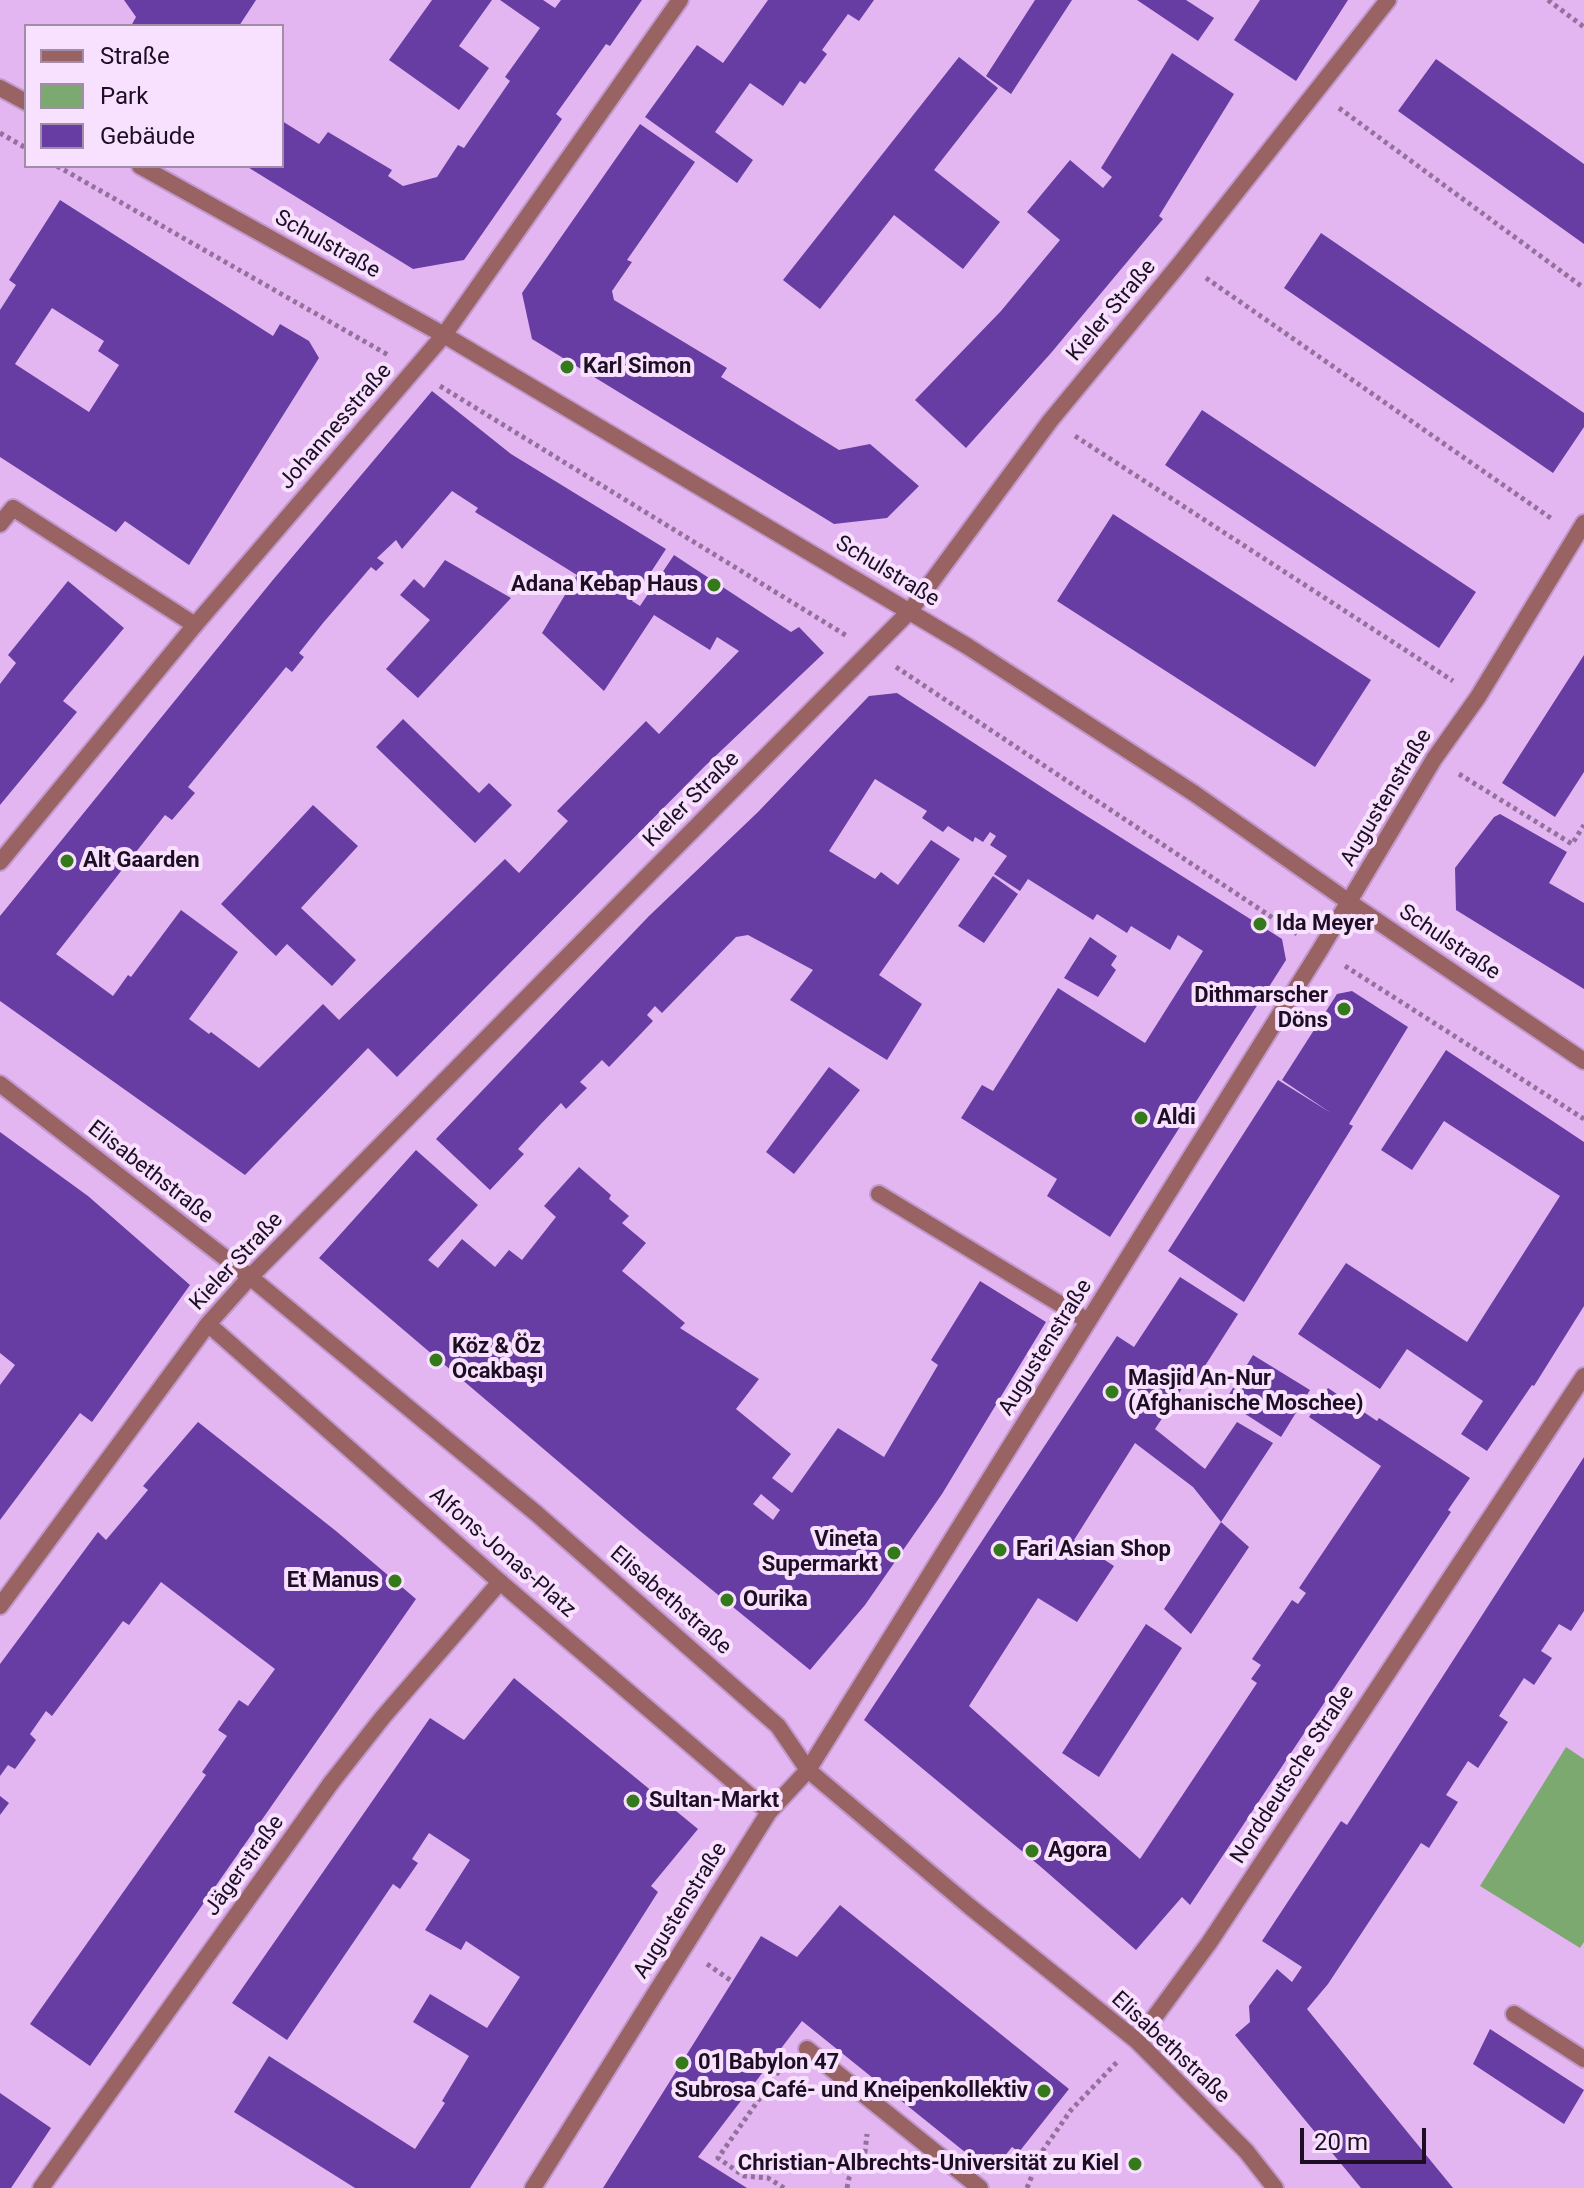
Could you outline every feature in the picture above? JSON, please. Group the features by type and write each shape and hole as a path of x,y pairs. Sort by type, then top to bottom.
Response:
{"street":[{"name":"Johannesstraße","path":"0,862 195,625 444,335 680,0"},
{"name":"Kieler Straße","path":"0,1606 208,1324 250,1277 910,611 1050,421 1182,261 1388,0"},
{"path":"0,88 24,101"},
{"name":"Schulstraße","path":"144,168 444,335 910,611 1085,720 1584,1061"},
{"path":"0,524 6,504 195,625"},
{"name":"Augustenstraße","path":"533,2188 769,1812 808,1770 1320,950 1434,759 1478,697 1580,529"},
{"name":"Elisabethstraße","path":"0,1084 250,1277 537,1514 778,1726 808,1770 969,1906 1137,2041 1246,2151 1275,2188"},
{"path":"879,1194 1088,1321"},
{"name":"Alfons-Jonas-Platz","path":"208,1324 500,1582 769,1812"},
{"name":"Norddeutsche Straße","path":"1137,2041 1209,1943 1584,1376"},
{"name":"Jägerstraße","path":"41,2188 331,1783 383,1717 500,1582"},
{"path":"1514,2014 1584,2059"},
{"path":"807,2049 980,2188"}],"path":[{"path":"1548,0 1584,27"},
{"path":"1316,91 1584,288"},
{"path":"0,133 24,147"},
{"path":"60,168 414,370 871,650 1320,950 1584,1119"},
{"path":"1182,261 1580,529"},
{"path":"1050,421 1478,697"},
{"path":"1434,759 1572,844 1584,825"},
{"path":"1027,2188 1041,2153 1071,2110 1137,2041"},
{"path":"784,2188 768,2178 744,2176 718,2158 793,2051 807,2049"},
{"path":"847,2188 849,2178 865,2152 868,2126 878,2105"}],"green space":[{"path":"1566,1747 1584,1759 1584,1942 1580,1948 1480,1886"}],"building":[{"path":"124,0 256,0 240,24 132,24 136,17"},
{"path":"432,0 492,0 459,46 489,68 459,110 389,60"},
{"path":"500,0 543,0 555,8 561,0 642,0 556,114 562,119 464,260 413,269 249,168 284,168 284,122 319,144 328,132 392,170 388,176 403,186 437,177 458,145 464,148 510,81 505,77 540,28"},
{"path":"768,0 874,0 859,21 848,14 822,50 827,54 805,84 800,81 783,106 750,83 715,132 753,160 737,183 645,117 697,45 723,63"},
{"path":"1035,0 1072,0 1011,94 986,76"},
{"path":"1137,0 1186,0 1214,18 1198,41"},
{"path":"1260,0 1348,0 1296,81 1234,40"},
{"path":"1172,53 1234,94 1159,216 1163,219 1051,353 966,448 915,400 1001,311 1060,240 1027,212 1070,160 1103,188 1112,177 1101,168"},
{"path":"959,57 998,88 934,170 1000,222 963,269 894,215 820,309 783,280"},
{"path":"1436,59 1584,164 1584,244 1398,111"},
{"path":"640,124 695,162 627,260 632,262 612,291 614,300 727,368 721,377 839,450 870,444 919,486 887,518 834,524 532,339 522,293"},
{"path":"60,200 273,336 280,324 309,341 319,358 189,565 125,521 116,532 0,457 0,310 16,285 9,280","holes":["52,308 104,341 98,351 119,365 89,412 15,364"]},
{"path":"1321,233 1584,413 1584,427 1553,473 1284,288"},
{"path":"432,391 511,454 666,549 632,601 640,606 674,555 791,632 799,627 824,653 705,766 397,1077 368,1048 245,1175 0,1001 0,916 272,581","holes":["452,491 478,508 475,512 577,575 542,633 604,691 654,615 710,650 717,637 739,651 659,734 646,721 557,811 568,821 519,873 505,859 339,1020 323,1004 259,1068 189,1019 238,952 181,910 113,996 56,954 165,815 172,820 195,793 188,787 286,667 292,672 304,657 299,653 323,623 371,567 376,571 384,563 377,558 396,540 402,549"]},
{"path":"1202,410 1476,592 1439,648 1165,465"},
{"path":"1113,514 1371,680 1315,767 1057,601"},
{"path":"445,560 511,598 418,698 386,669 430,620 400,595 414,579 424,588"},
{"path":"68,581 124,628 63,701 77,712 0,805 0,684 16,663 8,655"},
{"path":"1584,655 1584,772 1555,817 1502,783"},
{"path":"897,693 1282,939 1286,960 1110,1237 1047,1196 1057,1179 961,1118 982,1085 993,1091 1058,988 1145,1043 1203,951 1178,935 1170,950 1131,926 1127,933 1097,914 1093,920 1028,879 1020,891 994,874 1007,856 990,845 996,836 990,832 983,842 975,837 973,842 948,826 943,832 922,818 927,811 875,779 829,851 875,879 881,872 898,885 931,840 960,859 879,975 922,1004 887,1060 790,1000 813,970 748,935 736,937 662,1013 655,1006 647,1015 653,1021 609,1067 602,1060 580,1082 587,1088 566,1109 561,1103 539,1126 518,1149 524,1154 490,1190 436,1139 649,916 758,812 869,696"},
{"path":"403,719 479,793 489,783 512,805 475,843 376,747"},
{"path":"313,805 358,846 301,908 356,960 332,986 287,944 276,956 221,904"},
{"path":"1500,814 1567,852 1549,883 1584,903 1584,989 1456,910 1455,868 1494,817"},
{"path":"993,876 1018,894 984,943 958,926"},
{"path":"1090,937 1117,956 1111,965 1116,970 1098,997 1064,978"},
{"path":"1352,991 1408,1027 1349,1124 1353,1126 1244,1302 1168,1251 1278,1080 1331,1113 1282,1080 1337,994"},
{"path":"1446,1050 1584,1142 1584,1306 1534,1386 1487,1451 1461,1434 1483,1401 1407,1349 1380,1389 1298,1334 1346,1263 1467,1342 1560,1196 1444,1121 1412,1170 1381,1150"},
{"path":"829,1067 860,1090 794,1174 766,1152"},
{"path":"0,1132 88,1196 190,1285 92,1422 80,1413 0,1520 0,1385 15,1365 0,1353"},
{"path":"416,1150 478,1205 428,1260 438,1268 462,1239 495,1267 509,1250 522,1260 556,1217 544,1206 579,1167 611,1195 609,1199 629,1216 622,1223 646,1243 622,1271 685,1323 680,1328 759,1379 736,1409 791,1454 772,1478 792,1493 838,1428 884,1457 938,1365 931,1360 980,1281 1046,1322 942,1494 865,1605 810,1670 640,1531 319,1258","holes":["761,1494 780,1510 773,1520 753,1504"]},
{"path":"1180,1277 1238,1314 1196,1380 1187,1381 1155,1429 1205,1469 1237,1422 1273,1443 1221,1522 1193,1487 1135,1443 1074,1540 1114,1566 1077,1622 1038,1598 969,1706 1140,1859 1257,1683 1251,1679 1261,1665 1252,1659 1292,1600 1298,1604 1306,1593 1299,1588 1381,1466 1309,1417 1328,1388 1470,1478 1448,1510 1451,1512 1190,1905 1182,1897 1136,1950 864,1720 1117,1336 1134,1347"},
{"path":"1253,1355 1310,1390 1281,1437 1225,1401"},
{"path":"198,1422 416,1599 90,2066 30,2024 206,1775 202,1772 227,1736 218,1730 239,1700 248,1706 275,1669 161,1582 129,1625 123,1621 52,1716 46,1711 30,1734 36,1740 15,1769 8,1765 0,1776 0,1664 98,1532 106,1540 148,1490 143,1486"},
{"path":"1584,1457 1584,1611 1571,1631 1559,1624 1541,1651 1552,1658 1534,1685 1524,1678 1499,1716 1508,1722 1478,1768 1468,1761 1446,1795 1458,1802 1429,1848 1421,1843 1328,1984 1307,2009 1453,2188 1361,2188 1235,2035 1250,2022 1249,2006 1277,1969 1292,1982 1302,1967 1262,1941 1341,1821 1347,1825"},
{"path":"1221,1522 1249,1547 1191,1634 1164,1609"},
{"path":"1146,1624 1182,1648 1099,1777 1062,1753"},
{"path":"514,1678 698,1829 651,1886 658,1892 470,2188 355,2188 234,2112 269,2056 415,2149 445,2103 442,2101 469,2056 413,2022 430,1994 487,2028 520,1977 466,1941 461,1950 425,1930 470,1860 429,1833 412,1859 418,1863 400,1889 393,1884 287,2040 232,2003 430,1718 464,1740"},
{"path":"0,1796 9,1803 0,1815"},
{"path":"840,1905 1069,2089 1019,2152 1012,2147 991,2173 802,2021 698,2157 747,2188 603,2188 761,1936 797,1957"},
{"path":"1490,2029 1584,2090 1564,2124 1473,2064"},
{"path":"0,2093 51,2128 11,2188 0,2188"}],"place":[{"name":"Karl Simon","path":"567,367"},
{"name":"Adana Kebap Haus","path":"714,585"},
{"name":"Alt Gaarden","path":"67,861"},
{"name":"Ida Meyer","path":"1260,924"},
{"name":"Dithmarscher Döns","path":"1344,1009"},
{"name":"Aldi","path":"1141,1118"},
{"name":"Köz & Öz Ocakbaşı","path":"436,1360"},
{"name":"Masjid An-Nur (Afghanische Moschee)","path":"1112,1392"},
{"name":"Fari Asian Shop","path":"1000,1550"},
{"name":"Vineta Supermarkt","path":"894,1553"},
{"name":"Et Manus","path":"395,1581"},
{"name":"Ourika","path":"727,1600"},
{"name":"Sultan-Markt","path":"633,1801"},
{"name":"Agora","path":"1032,1851"},
{"name":"01 Babylon 47","path":"682,2063"},
{"name":"Subrosa Café- und Kneipenkollektiv","path":"1044,2091"},
{"name":"Christian-Albrechts-Universität zu Kiel","path":"1135,2164"}]}
